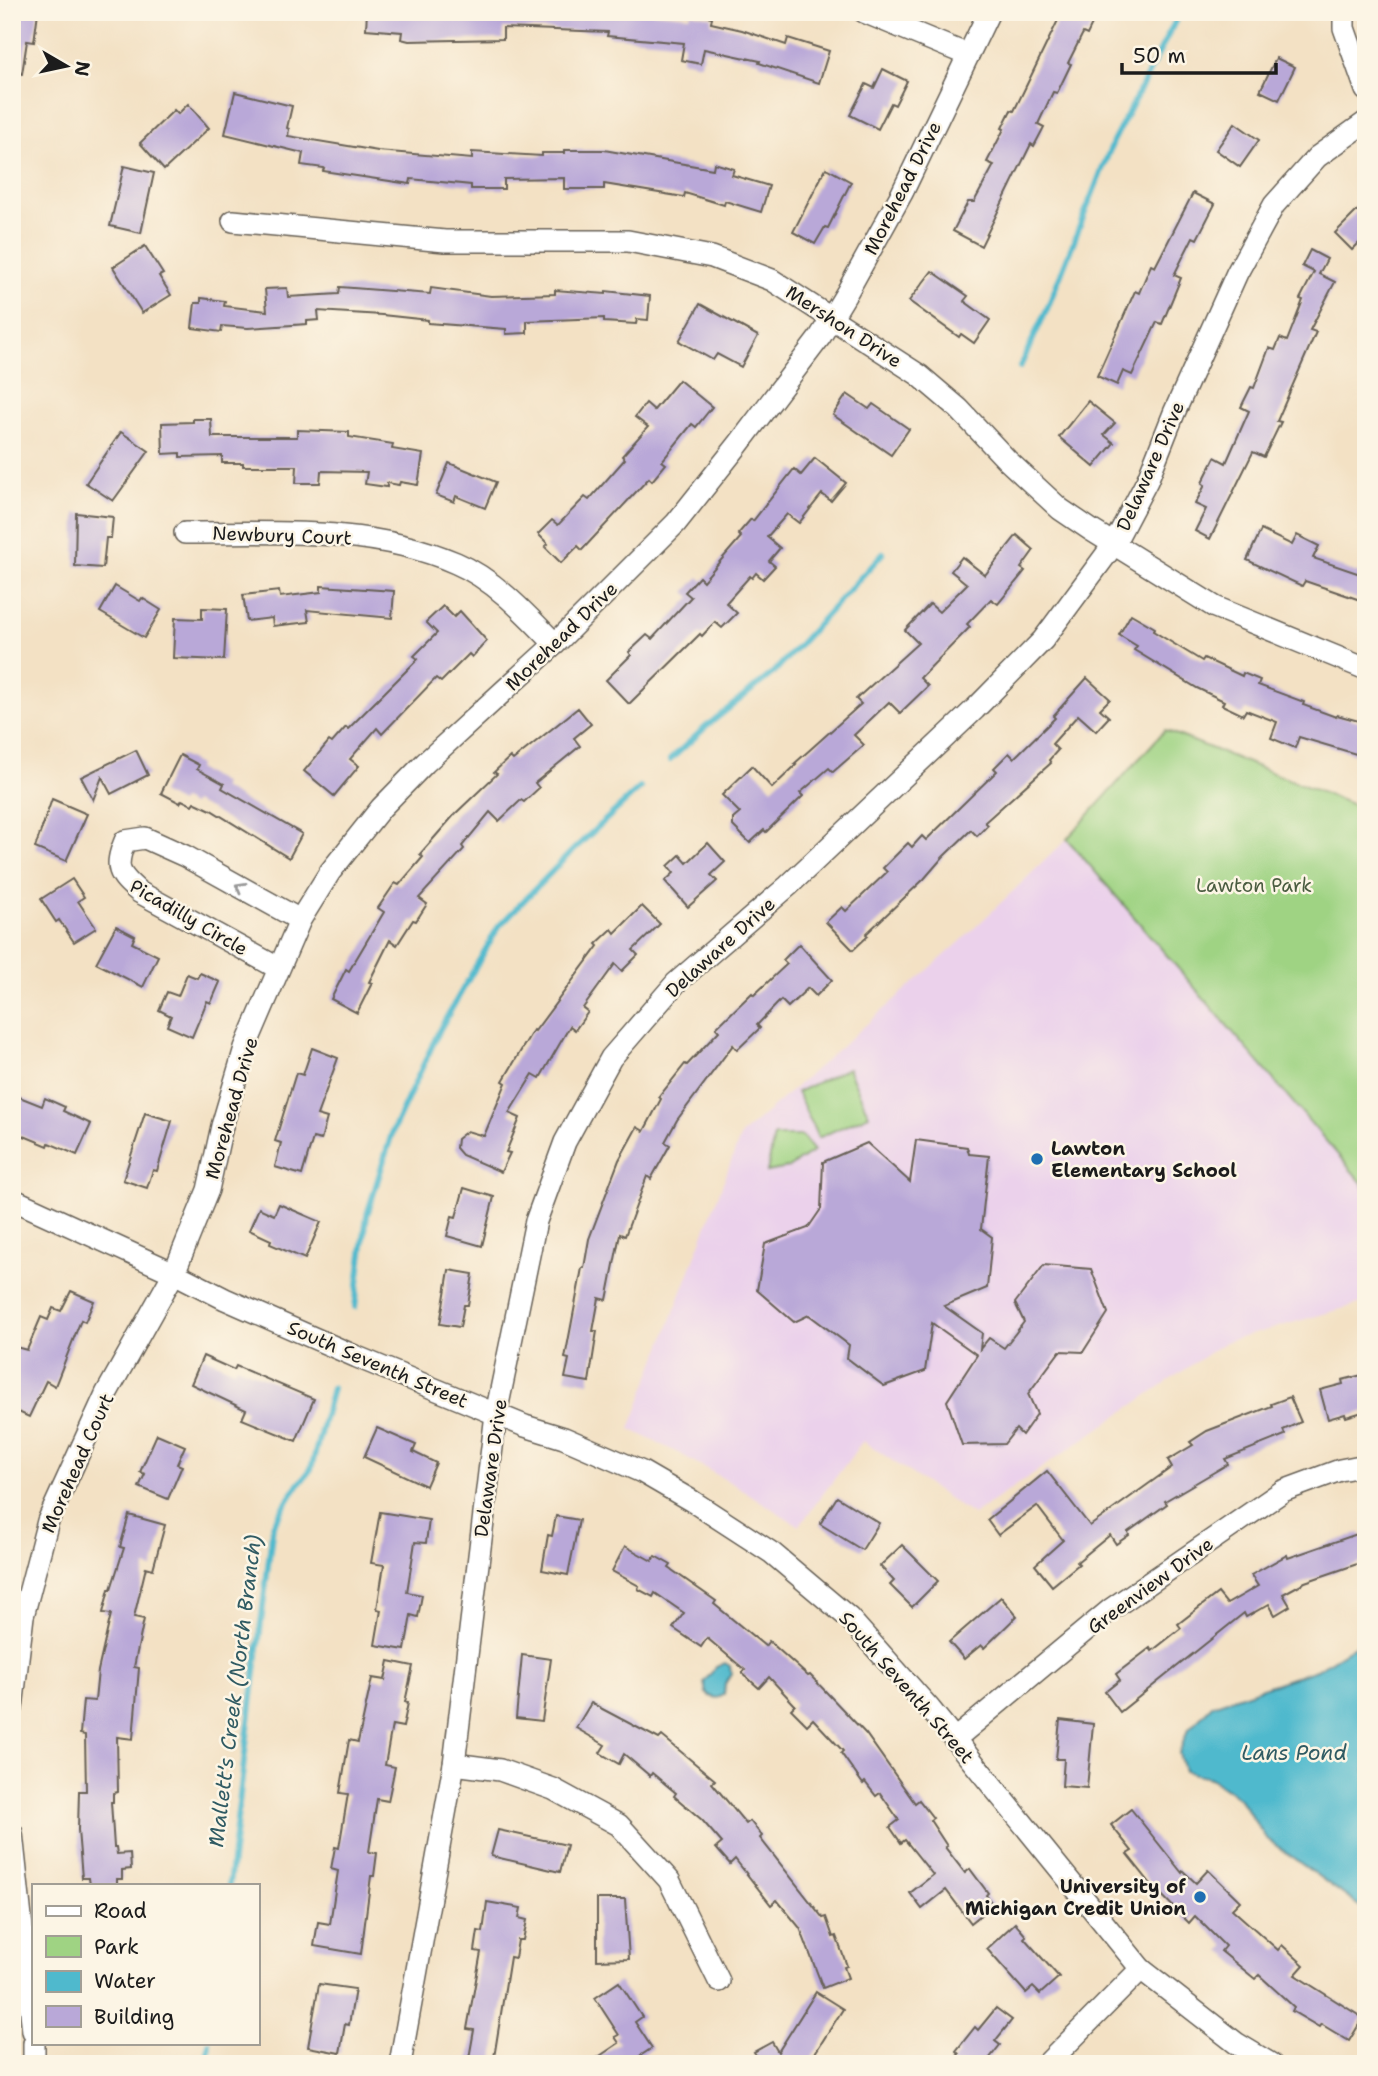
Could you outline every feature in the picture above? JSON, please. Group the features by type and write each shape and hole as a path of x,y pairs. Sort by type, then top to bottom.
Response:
{"street":[{"path":"864,12 968,55"},
{"name":"Morehead Drive","path":"174,1273 208,1190 222,1126 245,1048 300,920 330,872 381,808 425,762 555,644 676,523 771,402 832,318 902,193 989,12"},
{"path":"1344,12 1344,27 1366,90"},
{"name":"Delaware Drive","path":"400,2064 454,1764 496,1414 536,1221 565,1142 611,1058 676,983 788,886 975,709 1043,640 1114,544 1147,481 1237,273 1274,205 1317,158 1366,122"},
{"name":"Mershon Drive","path":"233,221 445,241 628,241 712,257 772,280 919,375 959,409 1007,460 1060,509 1214,607 1366,669"},
{"name":"Newbury Court","path":"186,533 317,533 394,542 458,563 507,596 555,644"},
{"name":"Picadilly Circle","path":"278,968 139,892 122,878 117,859 125,841 145,838 185,856 300,920"},
{"name":"South Seventh Street","path":"12,1199 225,1299 357,1357 525,1426 564,1438 642,1472 772,1553 849,1618 955,1740 1140,1969 1236,2043 1270,2064"},
{"name":"Morehead Court","path":"12,1708 23,1616 48,1521 106,1394 174,1273"},
{"name":"Greenview Drive","path":"955,1740 1110,1611 1283,1492 1340,1470 1366,1465"},
{"path":"454,1764 500,1770 553,1789 619,1825 669,1880 719,1981"},
{"path":"12,1833 32,2022"},
{"path":"1047,2064 1140,1969"},
{"path":"34,2044 34,2064"}],"shaded area":[{"name":"Lawton Elementary School","path":"1067,839 1363,1184 1366,1195 1366,1302 1225,1342 973,1515 863,1441 799,1526 740,1488 630,1429 741,1135 960,942"}],"green space":[{"name":"Lawton Park","path":"1165,730 1366,810 1366,1195 1363,1184 1067,839"},
{"path":"848,1068 869,1115 818,1138 797,1092"},
{"path":"774,1136 802,1136 814,1151 788,1168 767,1172"}],"water":[{"name":"Lans Pond","path":"1366,1639 1366,1911 1266,1838 1239,1798 1210,1778 1184,1771 1179,1753 1188,1730 1212,1705 1316,1670"},
{"path":"725,1663 730,1666 731,1674 725,1684 724,1694 713,1697 706,1693 704,1682 716,1667"}],"building":[{"path":"12,12 38,12 34,42 27,41 22,74 12,73"},
{"path":"367,12 646,12 690,16 691,13 712,17 711,23 786,45 788,38 829,51 819,83 759,63 760,61 704,49 701,64 681,60 684,43 607,36 608,32 503,28 503,39 409,41 401,39 402,32 366,29"},
{"path":"1062,12 1098,12 1087,35 1083,33 1057,93 1053,92 1038,124 1044,127 1034,146 1031,144 981,246 953,231 968,202 974,202 994,165 987,162 1004,129 1002,128 1011,110 1014,111"},
{"path":"1276,58 1295,67 1279,100 1260,91"},
{"path":"883,69 907,81 895,105 891,103 878,129 850,115 866,84 874,88"},
{"path":"235,92 292,106 288,136 378,151 472,159 472,152 542,156 542,153 564,153 564,150 604,150 713,169 714,163 734,169 732,175 769,186 761,212 725,201 724,205 685,193 684,197 604,184 604,189 564,189 564,178 504,179 504,189 471,189 471,185 411,179 410,184 323,171 324,168 301,165 303,153 225,134"},
{"path":"188,104 209,128 164,170 140,143 174,110 178,114"},
{"path":"1235,123 1259,140 1240,167 1216,150"},
{"path":"124,166 154,173 141,233 110,226"},
{"path":"826,168 851,182 828,228 825,227 815,244 793,232"},
{"path":"1193,193 1215,204 1197,239 1193,237 1174,275 1181,278 1162,324 1157,322 1132,375 1123,371 1117,385 1097,376 1135,291 1139,293 1151,265 1155,267"},
{"path":"1366,202 1366,236 1352,250 1335,233"},
{"path":"145,246 163,274 159,276 171,295 142,313 113,267"},
{"path":"1310,250 1327,259 1319,274 1335,282 1310,330 1316,332 1277,421 1281,422 1264,457 1253,452 1210,539 1195,531 1206,509 1195,504 1205,485 1202,483 1215,457 1226,463 1249,411 1241,407 1251,387 1254,388 1269,348 1275,350 1280,338 1287,341 1303,300 1300,299 1314,272 1302,266"},
{"path":"932,271 968,296 964,301 990,320 974,343 961,334 959,337 909,301"},
{"path":"340,287 430,294 431,288 491,296 555,294 555,290 606,294 606,291 650,296 648,320 637,319 636,324 604,322 604,318 527,321 527,333 506,334 506,329 428,323 428,320 382,315 318,311 319,320 307,321 307,324 248,328 222,326 221,332 192,328 195,303 201,303 201,298 225,301 224,306 267,311 265,289 287,288 288,297 339,294"},
{"path":"700,304 758,336 741,367 717,354 713,360 679,341"},
{"path":"679,380 712,407 696,427 692,424 662,461 666,464 652,481 649,478 582,550 578,546 561,563 545,547 548,544 538,534 552,520 558,525 585,497 589,500 625,459 622,456 648,427 635,417 646,403 654,410"},
{"path":"847,394 869,409 873,404 909,429 891,455 833,415"},
{"path":"1088,401 1115,423 1104,435 1114,443 1094,467 1059,437"},
{"path":"193,419 211,419 212,437 297,437 297,430 349,432 349,437 393,444 392,449 423,454 418,485 400,482 399,485 387,483 387,487 365,484 367,472 321,471 320,483 296,483 297,466 243,466 243,463 222,463 222,456 180,457 180,453 163,454 162,423 193,422"},
{"path":"121,432 149,451 113,501 86,483"},
{"path":"815,458 846,483 831,501 822,494 799,523 787,514 767,537 780,548 769,561 775,566 763,579 756,573 752,578 750,576 726,603 737,613 722,628 715,622 702,636 700,634 629,704 606,680 631,655 629,652 647,635 652,639 691,597 685,592 699,577 703,581 741,537 738,534 751,519 753,521 794,469 801,475"},
{"path":"449,463 496,482 485,508 456,496 454,502 436,495"},
{"path":"76,513 113,517 111,538 106,538 103,568 75,566"},
{"path":"1261,530 1292,545 1297,535 1319,546 1313,558 1366,576 1366,602 1305,581 1302,586 1247,560"},
{"path":"1017,535 1034,550 1021,568 1025,571 998,604 991,599 967,624 970,627 920,678 928,686 900,713 889,702 854,735 864,745 833,772 829,768 800,793 803,796 766,832 764,830 750,843 733,826 733,819 740,813 722,795 752,766 772,788 796,765 794,764 861,704 856,699 918,643 905,630 930,604 939,612 967,584 951,571 962,557 985,575"},
{"path":"115,586 161,610 144,638 100,612"},
{"path":"321,586 394,591 392,618 307,610 309,622 273,626 272,618 247,621 243,595 279,591 280,597 321,592"},
{"path":"443,606 454,617 460,611 487,641 472,657 469,654 441,682 436,678 382,734 377,728 350,759 359,766 334,796 304,771 329,741 332,743 346,727 348,729 418,659 414,656 437,633 426,622"},
{"path":"202,608 227,609 224,660 173,658 175,618 202,619"},
{"path":"1131,614 1202,661 1204,658 1242,676 1243,673 1260,680 1258,685 1304,702 1303,705 1336,717 1337,715 1366,723 1366,757 1299,737 1295,748 1271,738 1277,722 1246,710 1243,715 1222,705 1224,701 1134,650 1137,646 1119,635"},
{"path":"1087,678 1110,699 1100,709 1109,717 1096,731 1078,715 1052,744 1058,750 1049,760 1051,763 985,822 988,825 977,836 971,830 853,950 826,922 842,907 846,911 887,872 883,868 908,843 912,847 922,836 926,840 997,771 994,768 1009,753 1014,758 1055,718 1053,716"},
{"path":"578,708 591,724 574,738 580,746 535,783 539,788 524,802 521,800 499,821 490,812 462,846 464,849 419,898 427,904 416,921 413,920 397,945 390,940 357,1013 331,999 346,969 349,971 384,912 378,908 395,883 399,885 423,857 420,854 455,814 497,774 494,772 510,757 513,760"},
{"path":"136,750 148,775 111,794 102,777 93,800 81,777"},
{"path":"180,755 199,765 197,769 224,784 222,788 302,834 289,858 211,810 194,802 192,805 182,800 180,803 161,793"},
{"path":"52,799 87,814 66,861 35,848"},
{"path":"708,843 725,862 711,875 717,881 688,907 665,881 674,873 668,866 680,855 687,863"},
{"path":"72,879 84,897 78,901 96,928 74,942 59,920 56,922 41,899"},
{"path":"642,906 660,924 633,950 638,955 622,971 615,964 583,1008 588,1012 575,1030 570,1026 540,1078 533,1074 509,1113 520,1118 506,1152 510,1153 501,1172 462,1155 456,1148 457,1139 467,1131 484,1136 506,1083 503,1081 533,1030 535,1031 598,946 596,944 612,929 615,933"},
{"path":"116,926 135,936 132,943 158,956 143,987 96,963"},
{"path":"799,944 832,980 816,996 808,988 788,1007 781,1000 757,1025 760,1028 737,1050 733,1045 677,1120 665,1142 670,1145 651,1179 647,1176 625,1236 620,1234 607,1300 599,1298 589,1382 565,1378 569,1359 565,1358 589,1239 619,1160 637,1127 644,1131 661,1099 659,1097 685,1064 687,1065 719,1031 716,1028 787,964 783,960"},
{"path":"200,973 220,982 211,1003 207,1001 192,1037 167,1026 171,1016 159,1010 167,992 178,996 187,974 197,978"},
{"path":"312,1048 338,1058 317,1115 327,1118 321,1140 313,1138 302,1175 275,1167 281,1143 275,1141 296,1073 303,1075"},
{"path":"12,1094 42,1106 45,1098 65,1107 63,1111 91,1124 77,1155 12,1131"},
{"path":"145,1113 172,1121 157,1171 153,1170 147,1188 123,1180"},
{"path":"916,1140 967,1147 969,1154 989,1156 981,1229 992,1237 987,1288 944,1306 982,1333 980,1349 989,1338 1004,1348 1024,1322 1015,1303 1044,1265 1091,1269 1108,1313 1083,1352 1060,1351 1028,1394 1037,1414 1022,1435 1016,1429 1004,1444 962,1445 947,1401 977,1355 932,1323 925,1371 884,1386 847,1358 849,1345 809,1315 794,1322 757,1290 765,1244 808,1228 821,1209 823,1162 867,1143 910,1182"},
{"path":"464,1188 494,1197 482,1246 447,1236 452,1216 456,1217"},
{"path":"279,1204 321,1222 305,1259 270,1244 271,1240 249,1230 259,1208 274,1215"},
{"path":"449,1270 473,1274 468,1305 464,1305 460,1327 440,1324"},
{"path":"71,1291 94,1301 85,1322 81,1320 55,1386 46,1381 29,1417 12,1409 12,1346 27,1350 41,1317 48,1320 53,1308 61,1311"},
{"path":"203,1356 234,1370 236,1366 314,1399 296,1441 242,1419 246,1410 191,1384"},
{"path":"1366,1374 1366,1411 1328,1419 1320,1390 1343,1384 1342,1380"},
{"path":"1290,1397 1301,1422 1283,1430 1285,1435 1225,1459 1228,1464 1165,1501 1167,1504 1116,1544 1110,1535 1052,1586 1035,1565 1063,1540 1037,1506 998,1535 987,1520 1047,1471 1090,1526 1172,1467 1168,1460 1193,1445 1190,1442 1207,1431"},
{"path":"377,1428 416,1445 413,1452 436,1463 426,1486 364,1457"},
{"path":"157,1434 185,1446 177,1464 182,1466 168,1499 139,1487 145,1474 140,1472"},
{"path":"837,1497 879,1523 862,1550 820,1524"},
{"path":"380,1512 429,1520 426,1543 415,1542 407,1592 422,1595 418,1617 411,1615 405,1650 375,1645 384,1565 371,1563"},
{"path":"129,1515 165,1525 153,1569 146,1567 134,1617 144,1619 134,1667 139,1668 133,1739 117,1737 118,1792 113,1793 111,1802 114,1847 117,1854 130,1853 131,1869 122,1870 122,1879 117,1879 117,1884 90,1884 89,1878 82,1878 78,1830 79,1791 86,1791 85,1735 80,1734 83,1700 95,1701 98,1671 111,1614 103,1613 124,1548 120,1547"},
{"path":"556,1516 579,1520 568,1575 542,1570 548,1535 552,1536"},
{"path":"1360,1533 1366,1548 1366,1561 1305,1582 1283,1594 1290,1606 1275,1615 1269,1604 1246,1617 1244,1613 1120,1712 1105,1692 1120,1680 1116,1674 1181,1628 1178,1624 1218,1593 1227,1604 1258,1586 1251,1575 1287,1555 1288,1558"},
{"path":"902,1545 938,1581 912,1607 890,1585 894,1581 880,1566"},
{"path":"625,1546 652,1561 655,1556 671,1565 669,1568 716,1601 714,1604 765,1646 769,1641 810,1675 866,1734 915,1803 919,1800 933,1818 930,1820 947,1846 945,1847 965,1873 970,1869 988,1893 986,1895 993,1905 971,1923 946,1890 922,1909 910,1893 933,1875 905,1840 901,1843 890,1827 899,1820 880,1793 876,1796 865,1782 863,1784 841,1753 843,1751 813,1719 807,1725 791,1709 795,1705 769,1677 759,1688 742,1673 745,1670 707,1638 701,1647 673,1628 684,1613 655,1593 653,1597 612,1571"},
{"path":"1001,1597 1017,1616 984,1648 981,1645 964,1659 949,1642"},
{"path":"522,1655 551,1659 542,1721 516,1718"},
{"path":"389,1661 413,1666 403,1727 392,1725 385,1765 395,1767 388,1801 377,1799 369,1852 377,1853 374,1876 371,1876 361,1954 314,1946 318,1922 330,1924 338,1871 331,1869 335,1847 339,1848 348,1794 340,1793 349,1740 358,1742 372,1678 385,1680"},
{"path":"591,1703 659,1739 662,1736 715,1780 712,1783 746,1824 750,1821 762,1836 760,1838 823,1918 826,1917 847,1966 844,1967 848,1978 823,1988 800,1928 777,1900 771,1905 735,1859 730,1864 716,1848 722,1843 702,1820 652,1773 650,1776 624,1754 619,1764 600,1753 605,1745 576,1728"},
{"path":"1060,1720 1093,1724 1087,1788 1062,1786 1064,1759 1056,1759"},
{"path":"1131,1809 1182,1873 1183,1871 1196,1883 1208,1870 1240,1901 1232,1909 1278,1950 1282,1945 1304,1965 1295,1975 1363,2018 1349,2041 1292,2011 1294,2007 1259,1975 1255,1979 1221,1951 1225,1946 1195,1916 1189,1923 1151,1884 1127,1854 1132,1851 1111,1825"},
{"path":"498,1830 567,1845 560,1872 491,1856"},
{"path":"597,1899 625,1899 629,1959 597,1960"},
{"path":"487,1902 521,1908 519,1918 527,1920 523,1940 518,1940 515,1958 510,1957 493,2064 468,2064 474,2030 467,2029 481,1952 475,1951 478,1931 483,1932"},
{"path":"1015,1923 1026,1936 1024,1938 1059,1977 1040,1994 1033,1987 1026,1993 987,1949"},
{"path":"619,1982 642,2017 635,2022 652,2048 628,2064 588,2064 619,2043 615,2037 619,2035 595,1998"},
{"path":"319,1984 355,1989 349,2025 345,2024 340,2053 308,2047"},
{"path":"816,1992 843,2009 808,2064 761,2064 754,2052 772,2042 778,2052"},
{"path":"996,2008 1012,2020 995,2041 1000,2045 985,2064 951,2064 959,2054 956,2051 975,2027 978,2030"}],"waterway":[{"name":"Mallett's Creek (North Branch)","path":"1020,367 1047,309 1113,142 1180,12"},
{"name":"Mallett's Creek (North Branch)","path":"670,760 708,725 774,672 883,553"},
{"name":"Mallett's Creek (North Branch)","path":"355,1307 367,1215 393,1130 440,1029 499,926 572,851 640,788"},
{"name":"Mallett's Creek (North Branch)","path":"229,1884 273,1525 311,1469 332,1388"},
{"name":"Mallett's Creek (North Branch)","path":"207,2064 209,2044"}],"place":[{"name":"Lawton Elementary School","path":"1037,1159"},
{"name":"University of Michigan Credit Union","path":"1200,1897"}]}
